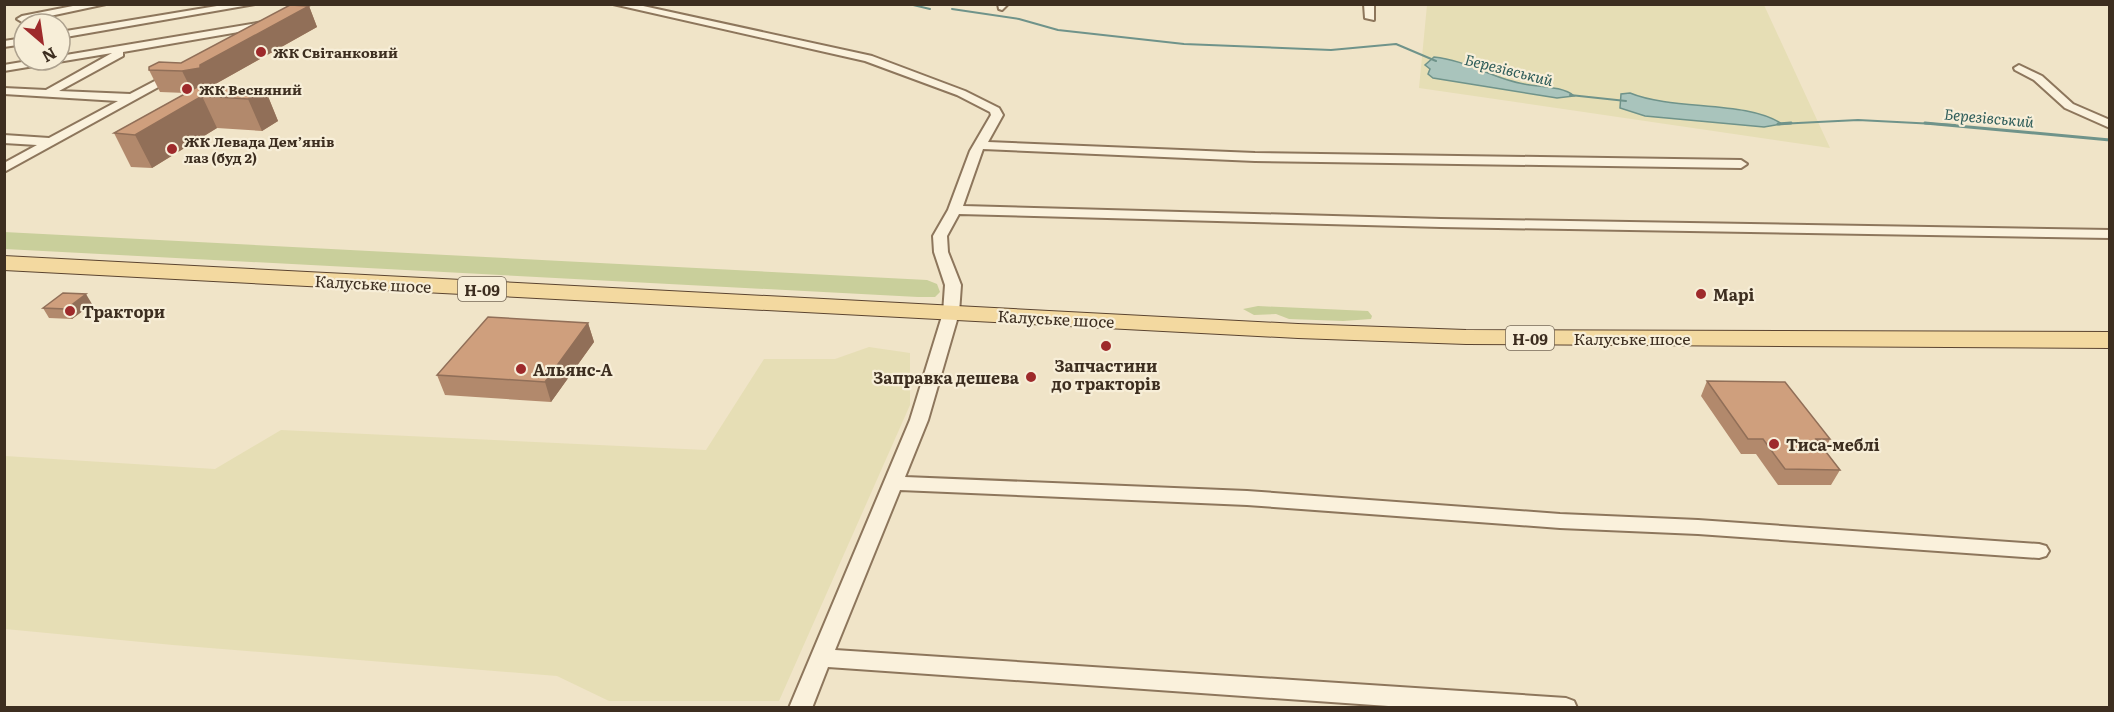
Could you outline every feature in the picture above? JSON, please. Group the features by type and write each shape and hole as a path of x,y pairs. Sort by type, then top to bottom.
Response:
{"main road":[{"name":"Калуське шосе","path":"7,264 1466,338 2109,340"}],"street":[{"path":"59,12 101,4"},
{"path":"72,33 250,4"},
{"path":"618,4 868,58 961,93 995,110 997,115 980,145 955,210 940,236 941,252 953,285 951,313 919,420 800,708"},
{"path":"1369,4 1370,18"},
{"path":"72,57 273,21 237,41"},
{"path":"52,94 52,90 133,47"},
{"path":"2019,68 2038,78 2068,106 2109,125"},
{"path":"4,168 185,69"},
{"path":"4,91 132,98"},
{"path":"4,139 52,142"},
{"path":"980,145 1255,157 1741,164"},
{"path":"955,210 1441,223 2109,234"},
{"path":"893,483 1247,498 1560,521 1698,527 2039,551"},
{"path":"821,658 1566,708"}],"shaded area":[{"path":"1427,5 1764,5 1830,148 1419,88"},
{"path":"869,347 910,353 910,405 779,701 609,701 557,676 5,629 5,456 215,469 281,430 706,450 764,359 835,359"}],"green space":[{"path":"4,232 927,280 937,284 940,292 935,297 918,297 5,249"},
{"path":"1258,306 1368,311 1372,316 1371,319 1343,321 1289,319 1276,314 1254,315 1243,309"}],"water":[{"path":"1434,57 1457,62 1513,82 1564,90 1574,96 1557,98 1433,78 1428,74 1430,69 1425,65"},
{"path":"1630,93 1667,102 1730,108 1767,117 1782,124 1764,127 1645,116 1620,108 1621,94"}],"building":[{"path":"290,5 309,6 200,65 200,68 182,71 149,70 149,67 159,62 181,63"},
{"path":"199,86 265,89 248,99 202,96 135,135 114,133"},
{"path":"63,293 86,294 66,309 43,308"},
{"path":"488,317 588,323 545,382 437,375"},
{"name":"Тиса-меблі","path":"1707,381 1785,382 1830,439 1816,439 1840,470 1785,469 1763,439 1748,439"}],"waterway":[{"name":"Березівський","path":"909,4 930,9"},
{"name":"Березівський","path":"952,9 1019,19 1058,30 1184,44 1331,50 1396,44 1436,61"},
{"name":"Березівський","path":"1570,95 1626,101"},
{"name":"Березівський","path":"1791,123 1778,124 1858,120 1936,124"},
{"name":"Березівський","path":"1925,123 1936,124"},
{"name":"Березівський","path":"1936,124 1955,125"},
{"name":"Березівський","path":"1936,124 2110,140"}],"place":[{"name":"ЖК Світанковий","path":"261,52"},
{"name":"ЖК Весняний","path":"187,89"},
{"name":"ЖК Левада Дем’янів лаз (буд 2)","path":"172,149"},
{"name":"Марі","path":"1701,294"},
{"name":"Трактори","path":"70,311"},
{"name":"Запчастини до тракторів","path":"1106,346"},
{"name":"Альянс-А","path":"521,369"},
{"name":"Заправка дешева","path":"1031,377"},
{"name":"Тиса-меблі","path":"1774,444"}]}
